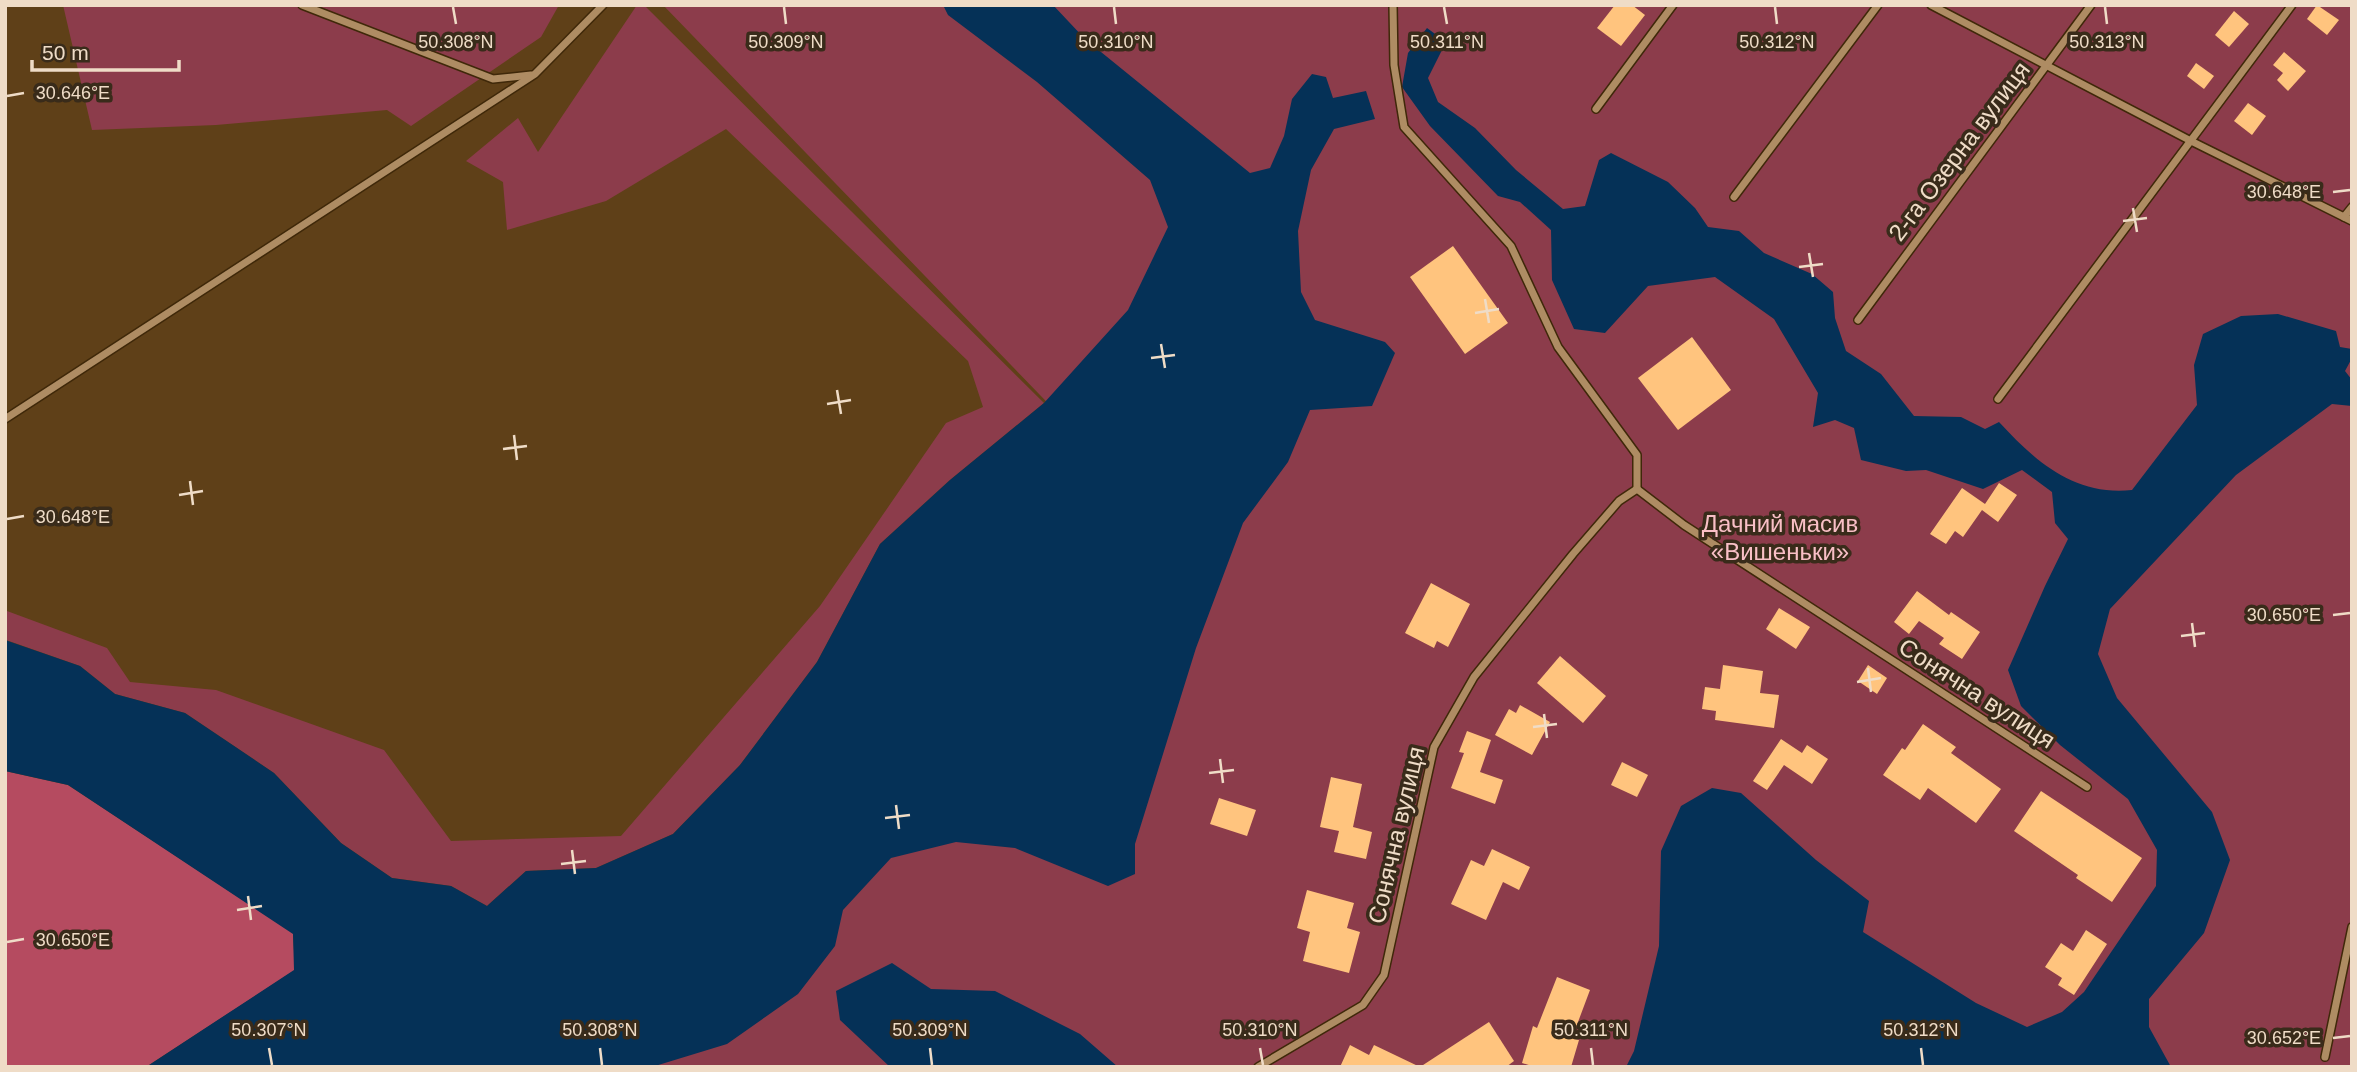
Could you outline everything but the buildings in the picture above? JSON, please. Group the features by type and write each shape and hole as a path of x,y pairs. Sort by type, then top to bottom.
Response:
{"street":[{"path":"302,5 492,79 536,74"},
{"path":"5,419 536,74 603,5"},
{"path":"1393,5 1394,65 1404,127 1511,246 1558,347 1637,456 1637,489"},
{"path":"1597,109 1674,5"},
{"path":"1734,197 1878,5"},
{"path":"1931,5 2191,141 2348,219 2352,207"},
{"name":"2-га Озерна вулиця","path":"1858,320 2091,5"},
{"path":"1998,399 2292,5"},
{"name":"Сонячна вулиця","path":"1258,1067 1363,1005 1384,975 1434,747 1474,677 1573,554 1619,501 1637,489 1684,525 2087,787"},
{"path":"2325,1057 2352,927"}],"green space":[{"path":"63,5 559,5 541,37 411,126 387,110 216,125 92,130"},
{"path":"637,5 644,5 1044,403 950,480 880,544 817,662 740,765 673,834 596,868 526,871 487,906 451,886 392,878 341,843 274,773 185,713 115,694 80,666 6,640 5,605 7,611 107,648 130,682 216,690 384,750 451,841 621,836 820,606 946,423 983,407 968,361 726,129 606,201 507,230 503,182 466,161 518,118 538,152"},
{"name":"Дачний масив «Вишеньки»","path":"663,5 2352,5 2352,1067 459,1067 1070,426"}],"shaded area":[{"path":"5,771 68,785 293,933 295,970 146,1067 5,1067"}],"water":[{"path":"943,5 1053,5 1085,39 1250,173 1270,168 1284,136 1292,99 1312,74 1326,77 1333,98 1366,91 1375,119 1334,129 1311,170 1298,231 1301,292 1315,320 1385,342 1395,353 1372,406 1310,410 1288,462 1243,523 1196,648 1135,844 1135,874 1108,886 1015,848 956,842 891,858 843,910 835,946 798,994 727,1044 655,1066 146,1067 294,970 293,934 68,785 5,771 5,640 80,666 115,694 185,713 274,773 341,843 392,878 451,886 487,906 526,871 596,868 673,834 740,765 817,662 880,544 950,480 1044,403 1128,310 1168,227 1150,180 1037,82 948,15"},
{"path":"1427,28 1446,42 1428,78 1438,102 1475,128 1516,170 1563,209 1585,206 1599,160 1611,153 1668,182 1695,208 1708,227 1739,231 1764,253 1812,274 1833,292 1835,318 1846,351 1881,374 1914,416 1961,417 1985,429 1999,422 2042,463 2074,482 2092,488 2132,490 2197,405 2194,365 2203,334 2241,316 2278,314 2336,331 2340,347 2352,349 2352,358 2345,371 2352,380 2352,406 2332,404 2236,475 2110,609 2098,654 2117,698 2212,812 2230,860 2204,933 2149,999 2149,1027 2171,1067 1626,1067 1634,1051 1659,946 1661,851 1681,806 1712,788 1741,793 1816,860 1869,901 1863,932 1976,1003 2027,1027 2062,1012 2084,992 2156,886 2157,850 2128,799 2060,745 2021,706 2008,670 2068,539 2055,523 2052,492 2022,470 1983,489 1926,470 1906,471 1861,460 1854,428 1835,420 1813,427 1818,393 1774,319 1715,277 1648,286 1605,333 1574,329 1552,280 1551,230 1520,202 1498,196 1430,126 1402,87 1408,53"},
{"path":"892,963 931,989 995,991 1080,1034 1118,1067 890,1067 840,1020 836,991"}]}
